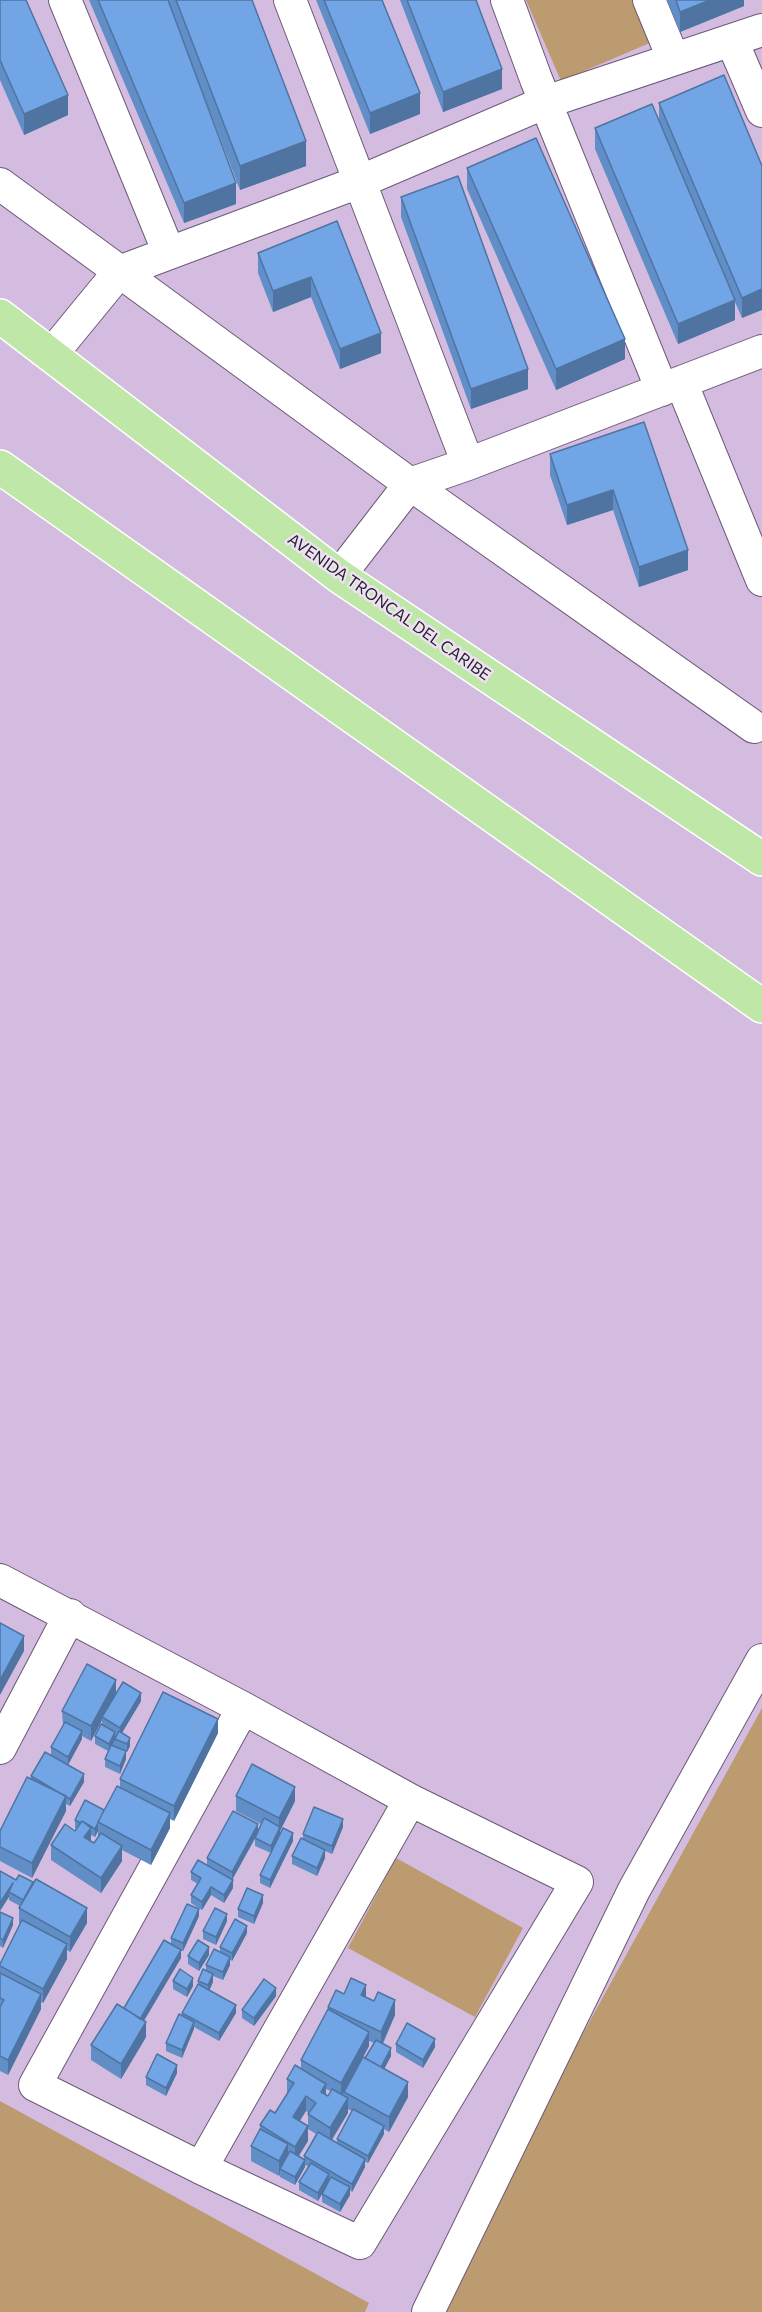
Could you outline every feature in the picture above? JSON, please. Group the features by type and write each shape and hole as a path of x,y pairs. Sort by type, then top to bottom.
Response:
{"highway":[{"name":"AVENIDA TRONCAL DEL CARIBE","path":"0,316 339,576 762,859"},
{"path":"0,467 762,1006"}],"street":[{"path":"65,0 170,253"},
{"path":"290,0 468,464"},
{"path":"507,0 546,102 672,386 762,580"},
{"path":"649,0 672,58"},
{"path":"51,355 119,272 359,182 546,102 672,58 762,30"},
{"path":"732,41 762,111"},
{"path":"0,184 410,484 754,728"},
{"path":"339,576 410,484 762,351"},
{"path":"0,1580 70,1615 243,1708 410,1800 577,1882 360,2243 201,2168 35,2085 243,1708"},
{"path":"0,1748 70,1615"},
{"path":"428,2312 634,1890 762,1660"},
{"path":"201,2168 410,1800"}],"shaded area":[{"path":"526,0 634,0 652,42 561,81"},
{"path":"762,1708 762,2312 440,2312 575,2048"},
{"path":"396,1858 523,1928 475,2017 348,1948"},
{"path":"0,2101 369,2303 365,2312 0,2312"}],"building":[{"path":"0,0 26,0 68,95 24,114 0,60"},
{"path":"98,0 168,0 236,183 184,203"},
{"path":"176,0 252,0 306,141 240,166"},
{"path":"324,0 382,0 420,93 370,113"},
{"path":"407,0 476,0 502,69 443,92"},
{"path":"676,0 710,0 680,12"},
{"path":"724,75 762,166 762,289 742,298 659,103"},
{"path":"652,104 735,300 678,324 595,128"},
{"path":"536,138 625,339 556,369 467,168"},
{"path":"458,176 528,369 471,389 401,197"},
{"path":"337,221 381,333 340,349 311,277 273,291 258,253"},
{"path":"644,422 688,550 639,567 613,490 567,505 550,454"},
{"path":"0,1623 24,1636 0,1680"},
{"path":"87,1664 116,1680 91,1726 62,1711"},
{"path":"123,1682 141,1693 120,1728 102,1717"},
{"path":"163,1692 218,1719 174,1806 120,1779"},
{"path":"65,1722 82,1731 68,1757 51,1747"},
{"path":"101,1724 115,1732 109,1744 95,1736"},
{"path":"119,1731 130,1738 127,1744 115,1739"},
{"path":"111,1745 126,1751 120,1766 105,1759"},
{"path":"45,1752 84,1774 70,1799 31,1776"},
{"path":"252,1764 295,1787 279,1818 236,1796"},
{"path":"27,1777 66,1796 32,1863 0,1847 0,1831"},
{"path":"117,1786 170,1813 151,1850 98,1822"},
{"path":"85,1800 104,1810 95,1829 82,1821 81,1823 75,1820"},
{"path":"314,1807 343,1819 332,1846 303,1834"},
{"path":"233,1811 258,1824 232,1872 207,1858"},
{"path":"264,1818 280,1827 271,1846 255,1838"},
{"path":"82,1821 91,1828 84,1837 94,1843 101,1833 122,1846 101,1878 51,1845 65,1824 75,1831"},
{"path":"283,1828 293,1833 270,1880 260,1875"},
{"path":"301,1838 325,1850 317,1868 292,1856"},
{"path":"198,1860 233,1880 224,1895 211,1887 202,1902 191,1895 201,1878 191,1872"},
{"path":"0,1871 16,1880 19,1875 33,1882 23,1900 9,1892 13,1883 0,1903"},
{"path":"36,1879 87,1908 70,1937 19,1908"},
{"path":"247,1888 263,1895 254,1916 238,1909"},
{"path":"187,1904 199,1909 183,1943 171,1938"},
{"path":"215,1908 227,1914 216,1937 203,1931"},
{"path":"0,1912 13,1918 3,1940 0,1938"},
{"path":"235,1919 247,1926 232,1953 220,1947"},
{"path":"22,1920 67,1944 43,1989 0,1966"},
{"path":"164,1940 181,1950 140,2019 124,2008"},
{"path":"198,1940 209,1947 199,1963 188,1956"},
{"path":"214,1949 230,1957 223,1972 206,1965"},
{"path":"180,1969 193,1978 187,1989 173,1981"},
{"path":"203,1969 213,1974 208,1985 198,1981"},
{"path":"0,1973 41,1994 8,2060 0,2056 0,2007 4,2000 0,1998"},
{"path":"351,1978 366,1985 361,1995 374,2001 378,1992 395,2000 381,2032 328,2007 336,1990 344,1994"},
{"path":"264,1979 276,1988 254,2018 242,2010"},
{"path":"198,1984 236,2005 219,2033 182,2013"},
{"path":"117,2004 146,2022 121,2064 91,2045"},
{"path":"328,2009 369,2032 341,2083 301,2060"},
{"path":"179,2014 194,2022 182,2050 166,2043"},
{"path":"407,2023 435,2039 423,2060 396,2044"},
{"path":"376,2040 391,2048 381,2067 365,2058"},
{"path":"157,2054 177,2065 166,2088 146,2077"},
{"path":"363,2057 408,2082 389,2117 344,2092"},
{"path":"295,2065 326,2084 321,2092 328,2096 332,2089 348,2098 330,2128 308,2114 316,2103 306,2096 293,2117 308,2126 295,2147 260,2125 270,2110 275,2113 294,2083 287,2079"},
{"path":"353,2109 384,2126 368,2156 337,2139"},
{"path":"260,2129 288,2144 279,2161 251,2146"},
{"path":"318,2132 365,2159 352,2184 304,2156"},
{"path":"290,2151 305,2160 295,2177 280,2169"},
{"path":"311,2163 329,2174 318,2193 299,2182"},
{"path":"331,2177 350,2187 340,2204 322,2194"}]}
